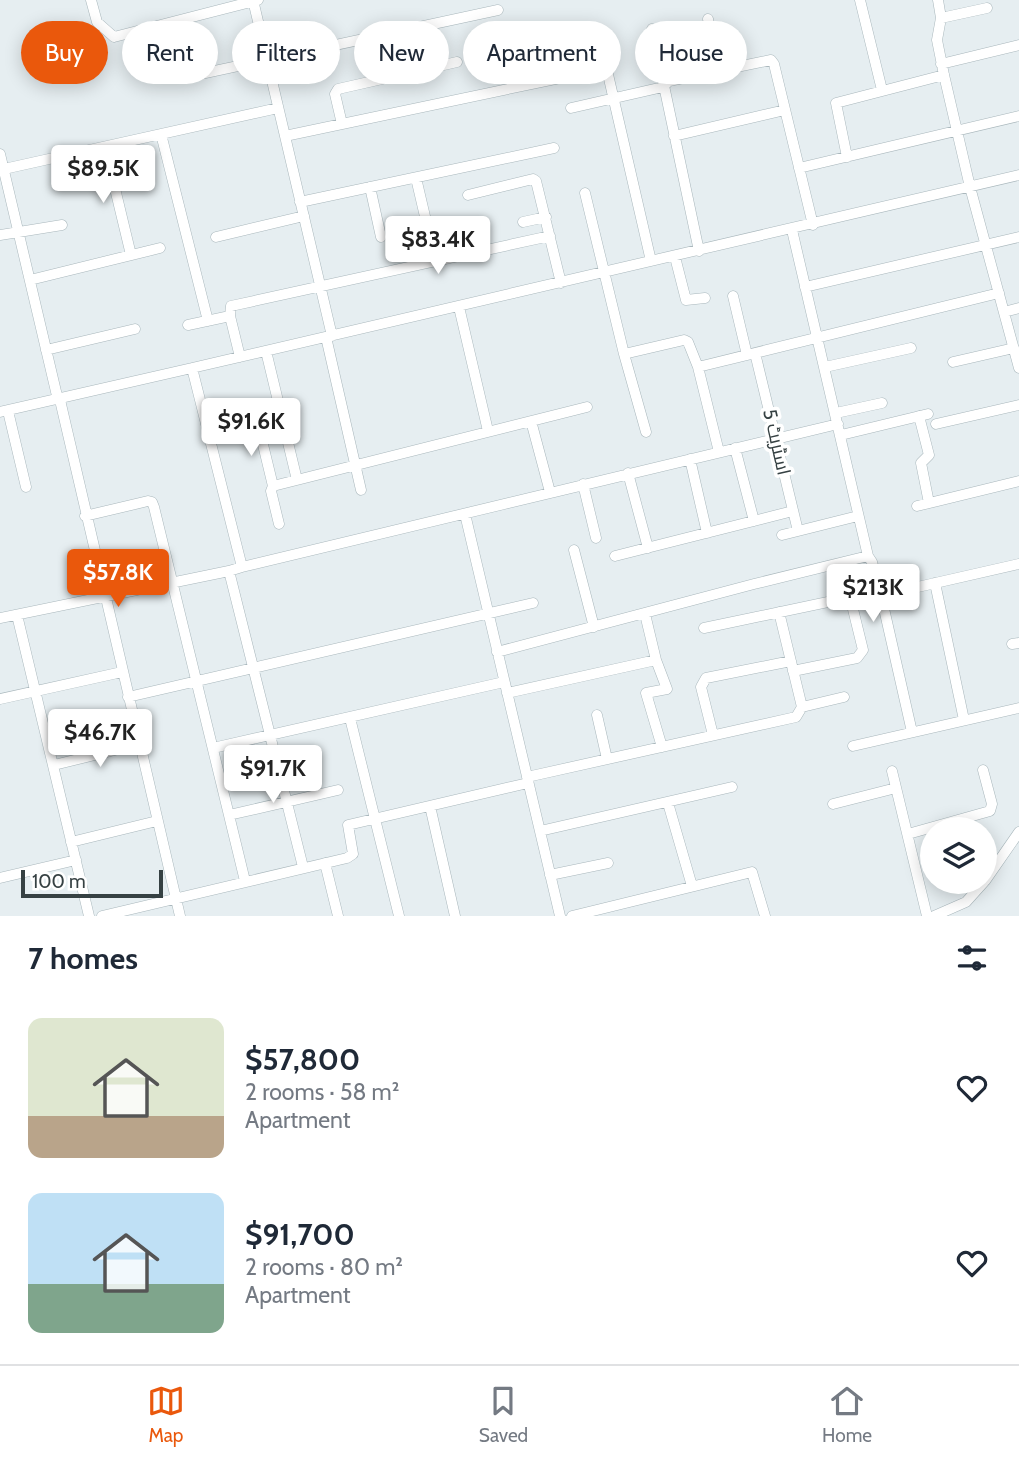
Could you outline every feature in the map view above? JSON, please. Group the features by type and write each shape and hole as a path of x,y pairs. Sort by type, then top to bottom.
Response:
{"street":[{"path":"91,0 97,22 114,37 255,0 259,21"},
{"path":"860,0 883,90"},
{"path":"937,0 941,18 937,40 941,64 970,187 1019,368"},
{"path":"941,18 987,8"},
{"path":"340,44 498,10"},
{"path":"941,64 1019,45"},
{"path":"747,65 771,60 774,64 813,225"},
{"path":"342,124 335,94 338,89 457,62"},
{"path":"847,157 836,103 944,75"},
{"path":"273,84 320,285 361,490"},
{"path":"285,136 532,84"},
{"path":"610,84 651,261"},
{"path":"662,84 699,251"},
{"path":"571,108 663,87 666,84"},
{"path":"4,169 278,108"},
{"path":"674,136 785,110"},
{"path":"799,168 1019,116"},
{"path":"161,134 208,321"},
{"path":"105,147 131,255"},
{"path":"300,201 554,148"},
{"path":"0,153 180,916"},
{"path":"26,487 4,411 792,230 1019,175"},
{"path":"416,178 427,225"},
{"path":"468,195 533,180 538,184 561,283"},
{"path":"370,187 382,237"},
{"path":"585,193 646,432"},
{"path":"216,237 304,216"},
{"path":"523,222 546,217"},
{"path":"0,235 62,225"},
{"path":"792,230 858,516 880,591 912,732"},
{"path":"240,357 230,316 231,306 550,236"},
{"path":"806,287 1019,237"},
{"path":"30,280 160,248"},
{"path":"675,257 686,300 705,298"},
{"path":"698,367 999,293"},
{"name":"اسٹریٹ 5","path":"733,296 777,439 798,531"},
{"path":"459,307 488,431"},
{"path":"1004,312 1019,308"},
{"path":"188,325 230,316"},
{"path":"46,350 135,330"},
{"path":"624,354 684,340 691,346 719,452"},
{"path":"825,367 911,348"},
{"path":"953,362 1014,348"},
{"path":"266,351 297,480"},
{"path":"192,368 242,567"},
{"path":"0,618 229,571 777,439 882,403"},
{"path":"936,425 1019,405"},
{"path":"273,486 587,407"},
{"path":"841,435 923,415 929,455 921,463 929,503"},
{"path":"531,421 550,492"},
{"path":"258,424 279,524"},
{"path":"736,448 754,522"},
{"path":"690,459 707,533"},
{"path":"628,473 648,548"},
{"path":"917,506 1019,481"},
{"path":"583,484 596,538"},
{"path":"85,516 152,502 245,881"},
{"path":"615,556 793,511"},
{"path":"465,514 560,916"},
{"path":"782,535 858,516"},
{"path":"574,550 594,627"},
{"path":"497,652 868,556"},
{"path":"909,589 1019,564"},
{"path":"229,571 303,867"},
{"path":"935,583 964,720"},
{"path":"704,628 880,591"},
{"path":"713,735 701,687 706,678 857,658 862,655 850,597"},
{"path":"128,697 533,603"},
{"path":"102,916 347,858 353,854 348,825 607,759 796,717 802,707 779,612"},
{"path":"645,614 656,660 667,689 646,693 662,747"},
{"path":"17,615 89,916"},
{"path":"213,748 350,718 656,660"},
{"path":"0,699 122,672"},
{"path":"802,707 844,698"},
{"path":"853,746 1019,708"},
{"path":"597,715 607,759"},
{"path":"350,718 399,916"},
{"path":"54,765 139,744"},
{"path":"908,834 990,811 992,804 983,770"},
{"path":"892,771 927,916"},
{"path":"540,831 732,787"},
{"path":"833,804 896,788"},
{"path":"229,815 338,790"},
{"path":"668,803 692,886"},
{"path":"430,806 455,916"},
{"path":"71,842 157,821"},
{"path":"997,864 1019,832"},
{"path":"0,878 76,860"},
{"path":"325,863 338,916"},
{"path":"550,875 608,863"},
{"path":"572,916 752,872 765,916"},
{"path":"934,916 966,902 973,894"}]}
